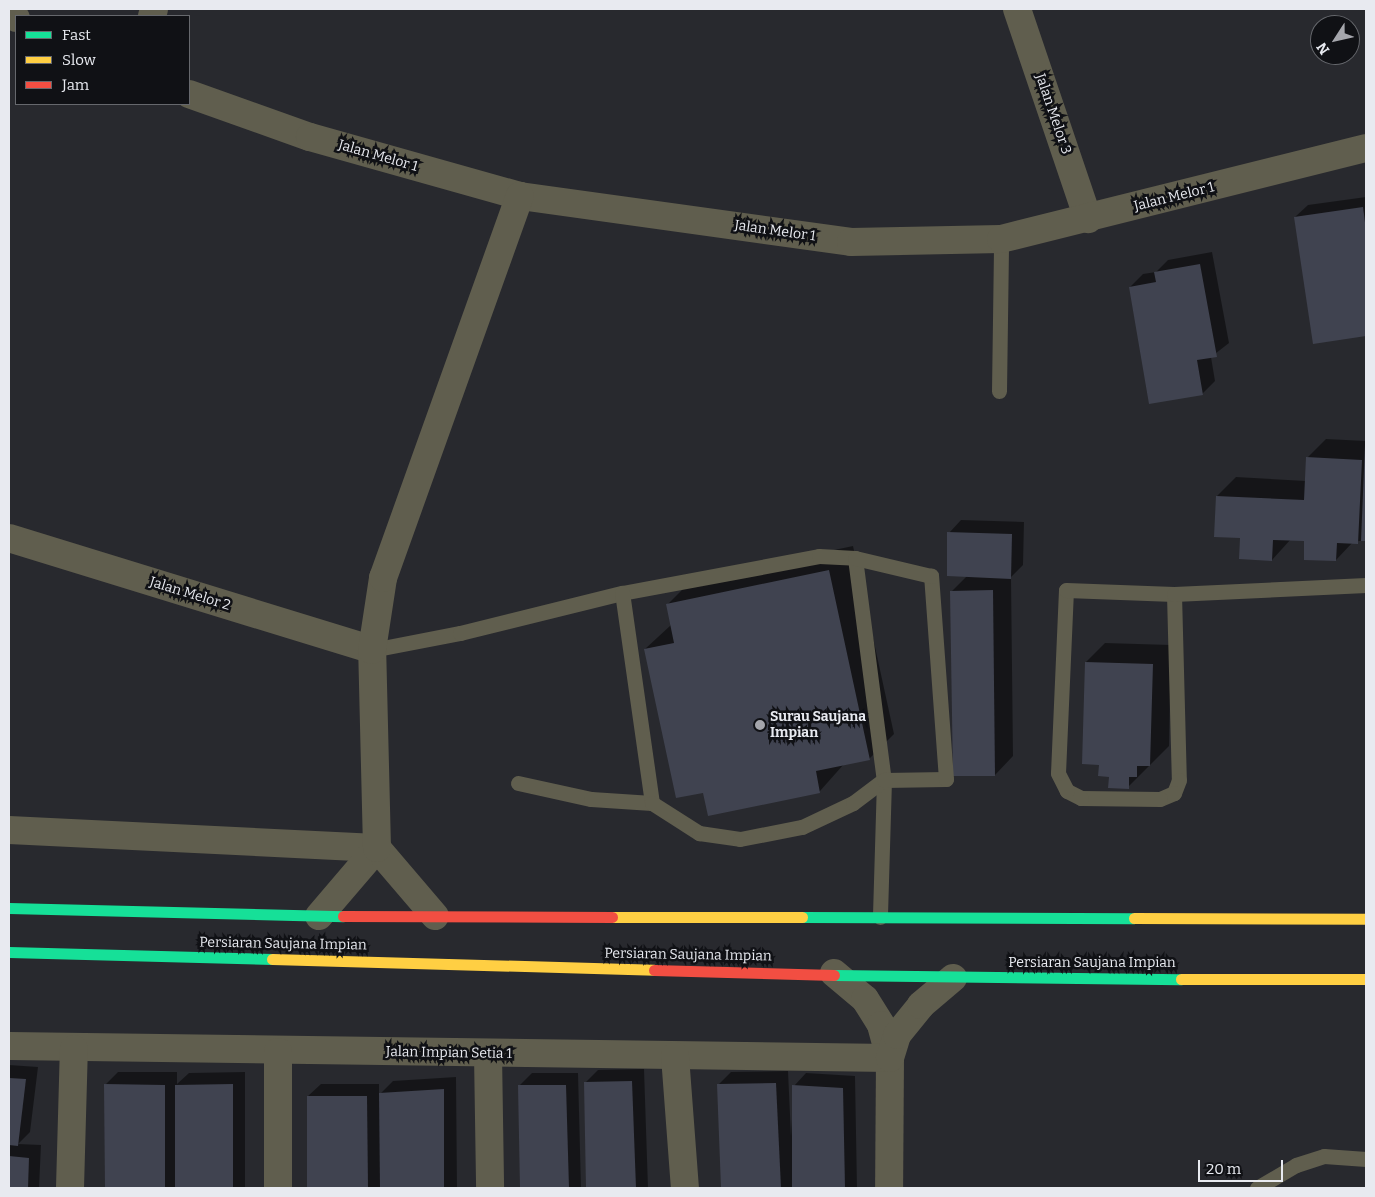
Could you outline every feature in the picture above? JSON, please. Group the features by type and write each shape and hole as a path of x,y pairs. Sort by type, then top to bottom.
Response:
{"highway":[{"name":"Persiaran Saujana Impian","path":"9,908 319,916 1366,919"},
{"name":"Persiaran Saujana Impian","path":"9,952 834,973 953,978 1366,979"}],"street":[{"name":"Jalan Melor 3","path":"1017,9 1088,219"},
{"name":"Jalan Melor 1","path":"190,94 310,137 520,196 851,242 1001,239 1088,219 1366,148"},
{"path":"436,916 376,848 372,650 383,578 520,196"},
{"name":"Jalan Melor 2","path":"9,538 372,650"},
{"path":"9,830 376,848"},
{"path":"319,916 376,848"},
{"path":"834,973 865,999 881,1026 890,1058"},
{"path":"888,1188 890,1058 897,1035 921,1004 953,978"},
{"name":"Jalan Impian Setia 1","path":"9,1046 74,1049 278,1052 890,1058"},
{"path":"70,1188 74,1049"},
{"path":"278,1052 278,1188"},
{"path":"488,1054 490,1188"},
{"path":"675,1056 685,1188"}],"lane":[{"path":"999,391 1001,239"},
{"path":"372,650 460,633 622,593 819,556 855,558 931,576 946,779 884,780 853,803 802,827 740,839 699,833 652,803 591,799 518,783"},
{"path":"855,558 884,780 880,917"},
{"path":"1174,594 1179,780 1174,793 1160,799 1081,798 1067,791 1058,773 1066,590 1174,594 1366,585"},
{"path":"622,593 652,803"},
{"path":"1257,1188 1296,1165 1324,1156 1366,1160"}],"building":[{"path":"1363,207 1366,230 1366,336 1313,344 1294,217"},
{"path":"1200,264 1217,357 1197,360 1203,395 1149,404 1129,287 1156,282 1154,272"},
{"path":"1365,445 1366,541 1361,541"},
{"path":"1306,457 1362,460 1358,544 1337,543 1336,561 1304,560 1304,541 1273,540 1272,561 1239,559 1240,538 1214,537 1216,496 1304,500"},
{"path":"947,532 1012,534 1011,579 947,576"},
{"path":"829,570 870,760 816,771 820,793 708,816 703,793 676,798 644,649 674,643 666,604"},
{"path":"993,590 995,776 953,776 950,591"},
{"path":"1085,662 1153,664 1150,766 1137,766 1137,777 1129,777 1129,789 1108,788 1109,777 1098,776 1099,765 1082,764"},
{"path":"9,1078 26,1079 18,1146 9,1145"},
{"path":"632,1081 636,1188 586,1188 584,1082"},
{"path":"776,1083 781,1188 721,1188 717,1084"},
{"path":"104,1084 165,1085 165,1188 105,1188"},
{"path":"233,1084 233,1188 175,1188 175,1085"},
{"path":"518,1085 566,1085 569,1188 520,1188"},
{"path":"792,1085 843,1088 845,1188 792,1188"},
{"path":"444,1089 444,1188 380,1188 379,1093"},
{"path":"307,1096 367,1096 368,1188 307,1188"},
{"path":"9,1156 29,1158 28,1188 9,1188"}],"traffic: fast":[{"path":"9,908 343,916"},
{"path":"802,917 1134,918"},
{"path":"9,952 272,959"},
{"path":"834,975 1181,979"}],"traffic: slow":[{"path":"612,917 802,917"},
{"path":"1134,918 1366,919"},
{"path":"272,959 654,970"},
{"path":"1181,979 1366,979"}],"traffic: jam":[{"path":"343,916 612,917"},
{"path":"654,970 834,975"}],"place":[{"name":"Surau Saujana Impian","path":"760,725"}]}
